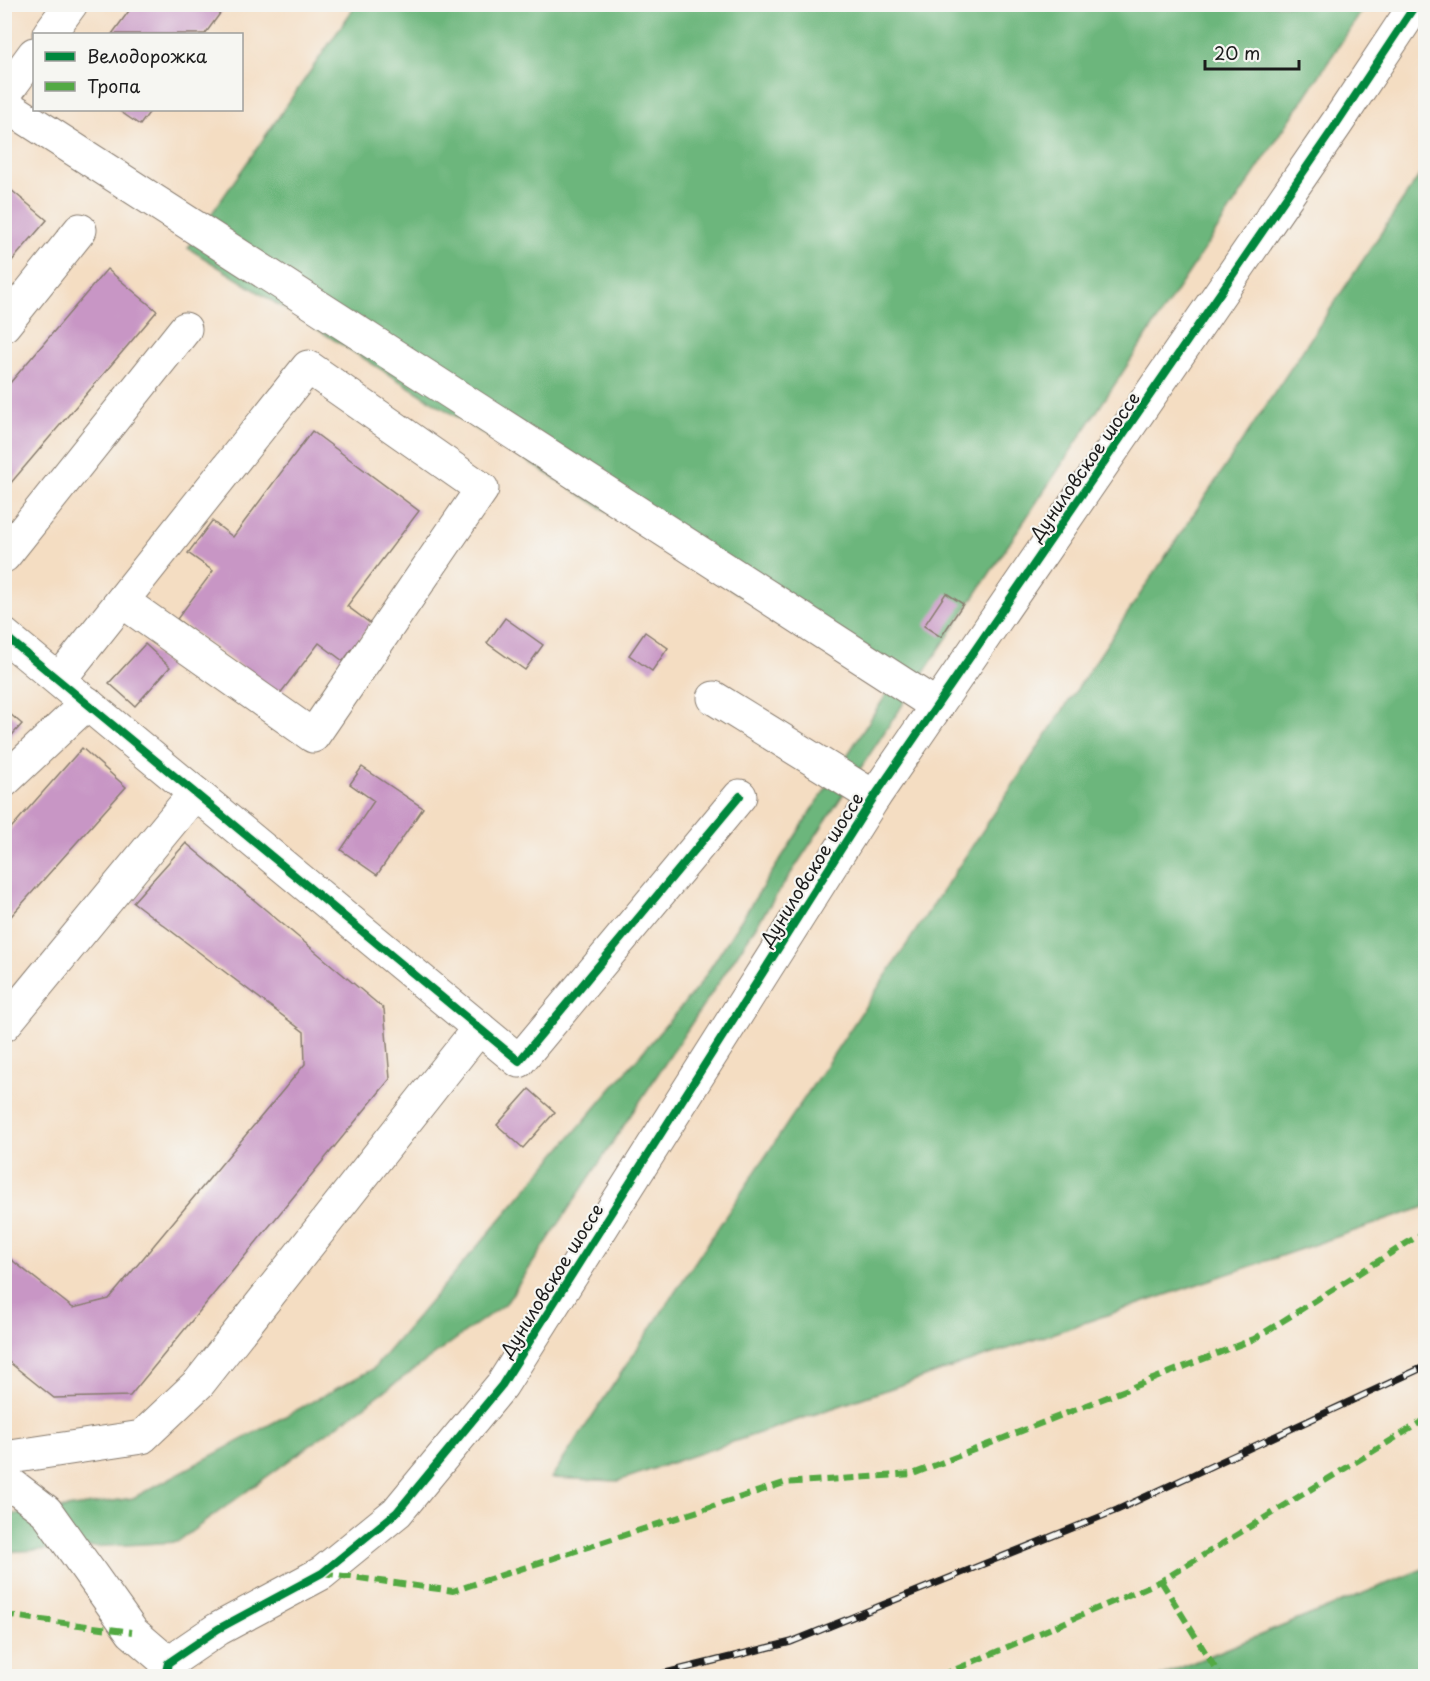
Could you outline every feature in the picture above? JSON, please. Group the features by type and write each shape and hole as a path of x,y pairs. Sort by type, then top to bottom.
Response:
{"street":[{"path":"50,33 71,4"},
{"name":"Дуниловское шоссе","path":"167,1670 218,1629 322,1572 397,1512 502,1385 874,796 1324,143 1416,4"},
{"path":"4,95 33,55"},
{"path":"4,104 937,706"},
{"path":"4,325 81,230"},
{"path":"4,556 185,329"},
{"path":"59,680 308,367 482,489 313,736 122,601"},
{"path":"4,635 519,1061 740,795"},
{"path":"714,698 874,796"},
{"path":"4,781 87,703"},
{"path":"4,1025 195,793"},
{"path":"4,1458 142,1437 199,1383 479,1028"},
{"path":"4,1479 46,1511 132,1632 167,1670"}],"green space":[{"path":"356,5 1366,5 507,1302 177,1542 5,1552 5,1515 133,1498 373,1369 698,987 890,689 188,248"},
{"path":"1425,167 1425,1207 618,1481 551,1478"},
{"path":"1425,1568 1425,1676 1160,1676"}],"building":[{"path":"134,4 227,4 206,33 113,33"},
{"path":"119,111 150,111 140,125"},
{"path":"4,184 47,220 4,270"},
{"path":"107,269 157,311 4,491 4,390"},
{"path":"312,431 419,511 347,606 371,624 343,661 319,643 279,695 177,619 213,571 188,553 212,521 233,537"},
{"path":"946,593 963,604 941,637 924,626"},
{"path":"505,618 543,645 525,670 487,643"},
{"path":"645,632 668,648 652,671 629,655"},
{"path":"145,644 170,667 135,706 109,683"},
{"path":"4,709 22,724 4,744"},
{"path":"82,748 126,787 4,924 4,836"},
{"path":"362,767 423,808 377,875 341,850 374,801 350,784"},
{"path":"186,843 384,1009 390,1079 130,1396 54,1398 4,1358 4,1254 73,1308 109,1299 305,1064 304,1032 133,902"},
{"path":"529,1089 555,1112 523,1148 497,1125"}],"railway":[{"path":"653,1676 791,1642 1117,1510 1426,1366"}],"marked path":[{"path":"322,1573 453,1591 784,1483 913,1474 1254,1339 1426,1231"},
{"path":"940,1676 1161,1581 1426,1419"},
{"path":"1161,1581 1220,1676"},
{"path":"4,1615 132,1632"}],"cycle path":[{"path":"165,1676 168,1663 218,1629 322,1573 397,1512 502,1385 874,797 1337,123 1416,4"},
{"path":"4,635 519,1061 740,796"}]}
